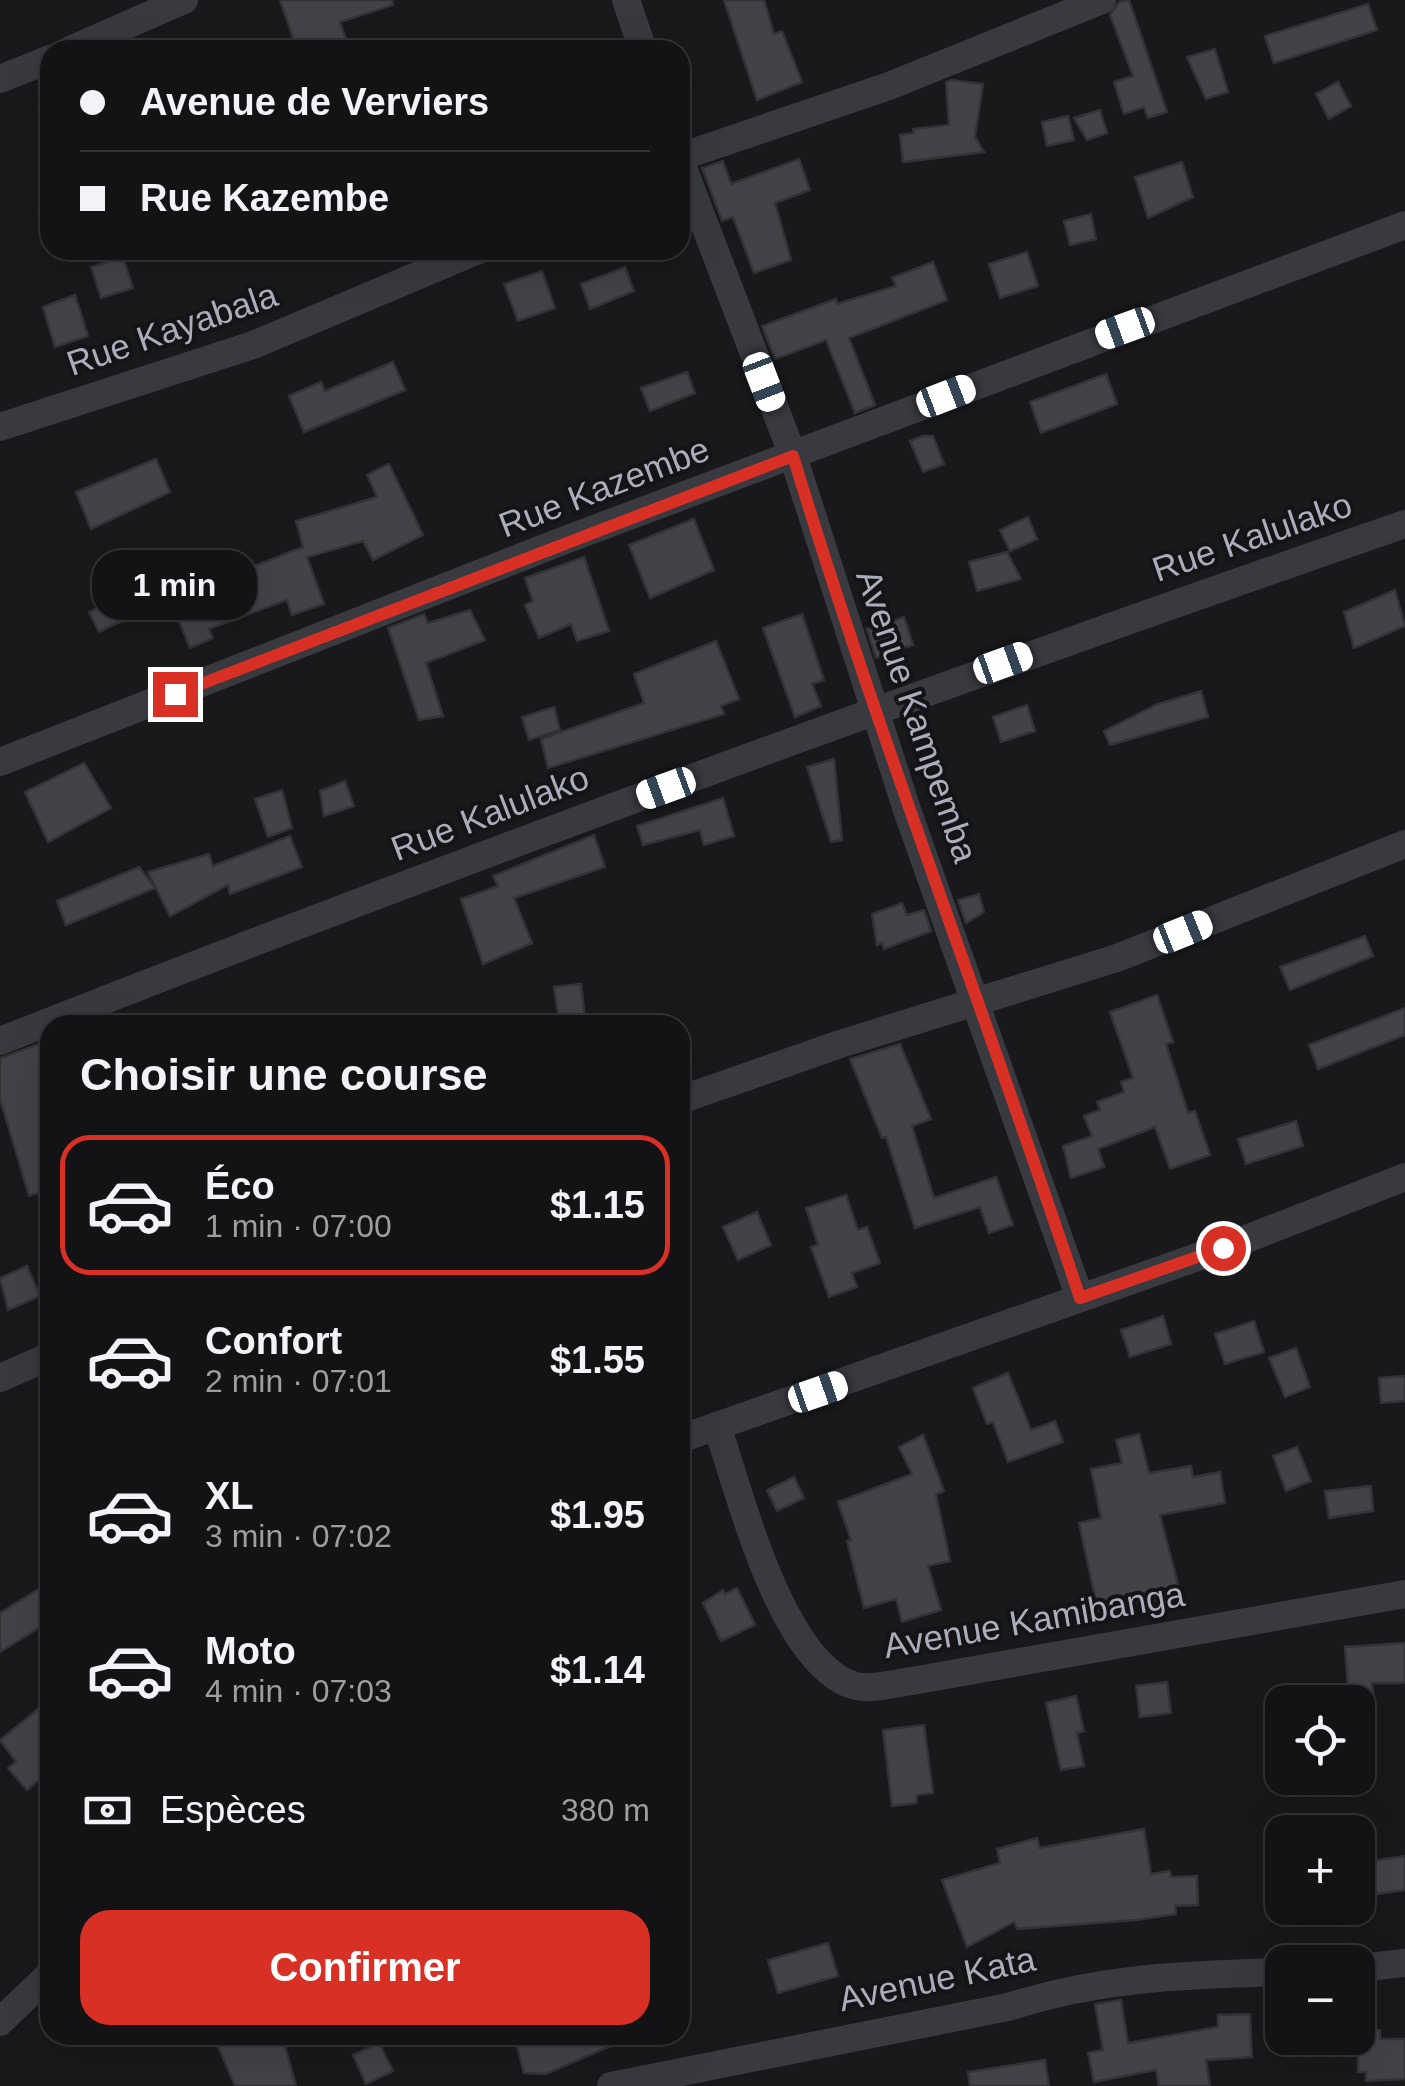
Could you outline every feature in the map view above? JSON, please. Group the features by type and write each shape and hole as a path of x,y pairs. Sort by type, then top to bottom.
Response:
{"street":[{"path":"93,40 184,0"},
{"path":"626,0 640,40"},
{"path":"690,155 888,86 1102,0"},
{"path":"0,79 40,63"},
{"name":"Avenue Kampemba","path":"690,185 793,456 878,710 908,813 1080,1298"},
{"name":"Rue Kazembe","path":"0,762 566,540 1405,225"},
{"name":"Rue Kayabala","path":"0,427 253,345 454,260"},
{"name":"Rue Kalulako","path":"67,1015 504,846 1405,524"},
{"path":"690,1097 977,1000 1116,958 1405,844"},
{"name":"Rue Kalulako","path":"0,1041 40,1026"},
{"path":"690,1435 1080,1298 1405,1176"},
{"path":"0,1378 40,1360"},
{"name":"Avenue Kamibanga","path":"716,1426 770,1581 809,1652 830,1674 856,1687 912,1681 1405,1594"},
{"path":"1375,1966 1405,1963"},
{"name":"Avenue Kata","path":"611,2086 1008,2007 1066,1989 1119,1979 1265,1973"},
{"path":"0,2022 40,1984"}],"building":[{"path":"280,0 392,0 393,5 340,22 346,40 294,40"},
{"path":"724,0 764,0 774,34 782,31 802,82 757,100"},
{"path":"1129,0 1167,112 1148,118 1144,107 1124,114 1114,82 1133,76 1110,15 1119,2"},
{"path":"1368,4 1377,30 1274,63 1265,36"},
{"path":"1215,49 1228,92 1206,99 1187,57"},
{"path":"946,82 983,84 975,137 984,152 903,162 900,135 914,133 913,129 949,125"},
{"path":"1338,82 1351,106 1329,119 1316,94"},
{"path":"1100,110 1107,133 1087,140 1074,118"},
{"path":"1068,116 1074,140 1047,146 1042,122"},
{"path":"799,159 810,190 775,203 791,260 754,273 733,217 722,221 702,168 723,161 731,184"},
{"path":"1182,162 1193,197 1148,218 1135,177"},
{"path":"1091,214 1096,239 1070,245 1064,221"},
{"path":"1027,252 1038,286 1000,298 989,264"},
{"path":"124,260 133,288 101,298 91,267"},
{"path":"933,262 947,300 849,338 875,405 855,413 826,340 775,359 762,326 836,299 837,304 896,286 892,278"},
{"path":"625,267 634,291 590,309 581,284"},
{"path":"542,271 555,308 518,321 504,284"},
{"path":"75,295 88,336 55,347 43,307"},
{"path":"393,362 405,390 304,432 289,396 321,382 325,391"},
{"path":"687,372 695,393 650,411 641,388"},
{"path":"1106,374 1117,404 1041,433 1030,402"},
{"path":"933,436 944,464 923,472 910,441"},
{"path":"156,459 170,492 91,529 76,492"},
{"path":"389,464 423,535 373,560 363,541 307,557 324,604 292,615 287,600 209,629 213,638 190,648 170,599 303,547 296,521 377,497 367,475"},
{"path":"1028,517 1037,539 1010,551 1000,530"},
{"path":"694,519 714,570 650,598 629,545"},
{"path":"1007,552 1021,579 977,591 969,562"},
{"path":"584,557 609,631 577,641 571,624 539,638 525,605 533,601 525,578"},
{"path":"1395,590 1405,626 1354,648 1344,612"},
{"path":"118,598 128,618 99,632 89,612"},
{"path":"470,610 485,640 426,663 443,716 419,720 388,628 424,614 428,623"},
{"path":"802,614 824,680 812,684 821,706 795,717 763,628"},
{"path":"904,617 913,645 876,658 867,629"},
{"path":"716,641 739,699 721,706 724,714 548,768 541,739 644,703 634,674"},
{"path":"1201,691 1208,717 1110,745 1104,731 1158,704"},
{"path":"1027,705 1035,731 1001,742 993,717"},
{"path":"554,707 560,730 529,740 522,717"},
{"path":"834,759 842,840 831,842 807,767"},
{"path":"84,763 111,808 48,842 25,792"},
{"path":"345,781 354,806 324,816 320,791"},
{"path":"282,790 292,828 268,837 255,799"},
{"path":"723,798 734,836 704,845 700,830 643,845 637,826"},
{"path":"594,835 605,867 514,898 532,943 483,964 461,899 498,886 493,876"},
{"path":"290,836 302,867 230,894 228,885 170,916 148,872 209,854 213,866"},
{"path":"139,867 155,888 66,925 57,901"},
{"path":"979,894 984,912 966,923 958,900"},
{"path":"902,903 907,915 924,910 931,931 884,949 882,943 877,945 872,914"},
{"path":"1365,936 1373,956 1290,990 1280,967"},
{"path":"581,984 585,1015 558,1015 554,987"},
{"path":"1157,995 1173,1042 1166,1044 1188,1113 1195,1111 1210,1155 1170,1169 1155,1127 1098,1149 1104,1167 1071,1178 1063,1146 1092,1136 1084,1116 1100,1110 1097,1102 1124,1092 1121,1082 1133,1078 1110,1012"},
{"path":"1405,1008 1405,1035 1318,1069 1309,1045"},
{"path":"40,1044 40,1192 29,1196 0,1099 0,1058"},
{"path":"900,1044 931,1119 912,1126 934,1198 996,1177 1013,1225 989,1233 980,1207 915,1228 886,1137 882,1138 850,1059"},
{"path":"1296,1121 1303,1146 1246,1164 1238,1139"},
{"path":"846,1195 858,1230 867,1227 880,1263 852,1273 857,1287 829,1297 811,1247 818,1245 806,1208"},
{"path":"757,1212 771,1245 738,1260 723,1227"},
{"path":"27,1266 40,1296 8,1310 0,1278"},
{"path":"1163,1316 1171,1344 1130,1357 1121,1330"},
{"path":"1254,1321 1264,1352 1225,1364 1215,1334"},
{"path":"1296,1348 1310,1387 1285,1397 1269,1358"},
{"path":"1008,1373 1031,1430 1055,1421 1063,1442 1008,1462 993,1422 987,1424 973,1388"},
{"path":"1405,1376 1405,1401 1381,1403 1379,1378"},
{"path":"1139,1434 1149,1473 1191,1466 1193,1477 1220,1472 1225,1503 1160,1515 1181,1596 1098,1611 1079,1523 1101,1518 1091,1469 1122,1463 1116,1440"},
{"path":"923,1435 944,1491 936,1494 950,1561 928,1566 941,1610 902,1622 896,1599 864,1608 847,1541 851,1540 838,1502 912,1474 899,1447"},
{"path":"1297,1447 1311,1481 1286,1491 1273,1456"},
{"path":"794,1477 804,1498 777,1511 767,1490"},
{"path":"1371,1486 1373,1511 1329,1518 1325,1491"},
{"path":"40,1588 40,1627 0,1652 0,1613"},
{"path":"737,1588 755,1625 721,1641 703,1603 723,1590 725,1594"},
{"path":"1405,1643 1405,1683 1348,1685 1345,1647"},
{"path":"1167,1682 1171,1713 1140,1717 1136,1686"},
{"path":"1076,1696 1084,1731 1077,1733 1084,1766 1061,1770 1046,1703"},
{"path":"40,1707 40,1779 27,1790 8,1768 16,1762 0,1740"},
{"path":"924,1725 933,1793 917,1795 916,1803 892,1806 883,1730"},
{"path":"1144,1829 1151,1874 1170,1871 1171,1877 1197,1876 1198,1905 1175,1906 1176,1914 1136,1920 1017,1929 1014,1922 967,1947 942,1880 1000,1863 997,1849 1037,1838 1040,1848"},
{"path":"1405,1856 1405,1890 1375,1894 1375,1860"},
{"path":"828,1943 838,1976 778,1993 768,1960"},
{"path":"1121,2000 1128,2043 1218,2027 1218,2015 1250,2014 1252,2057 1206,2060 1210,2086 1159,2086 1156,2070 1094,2082 1088,2053 1103,2050 1095,2004"},
{"path":"1375,2030 1380,2030 1380,2039 1405,2039 1405,2079 1366,2081 1366,2072 1358,2072 1358,2055 1375,2055"},
{"path":"217,2045 285,2045 296,2086 235,2086"},
{"path":"380,2045 393,2071 366,2084 353,2055"},
{"path":"517,2045 613,2045 546,2074 524,2073"},
{"path":"1045,2060 1049,2086 970,2086 968,2072"}],"route":[{"path":"175,694 566,540 793,456 828,571 878,710 908,813 1020,1118 1080,1298 1223,1248"}]}
